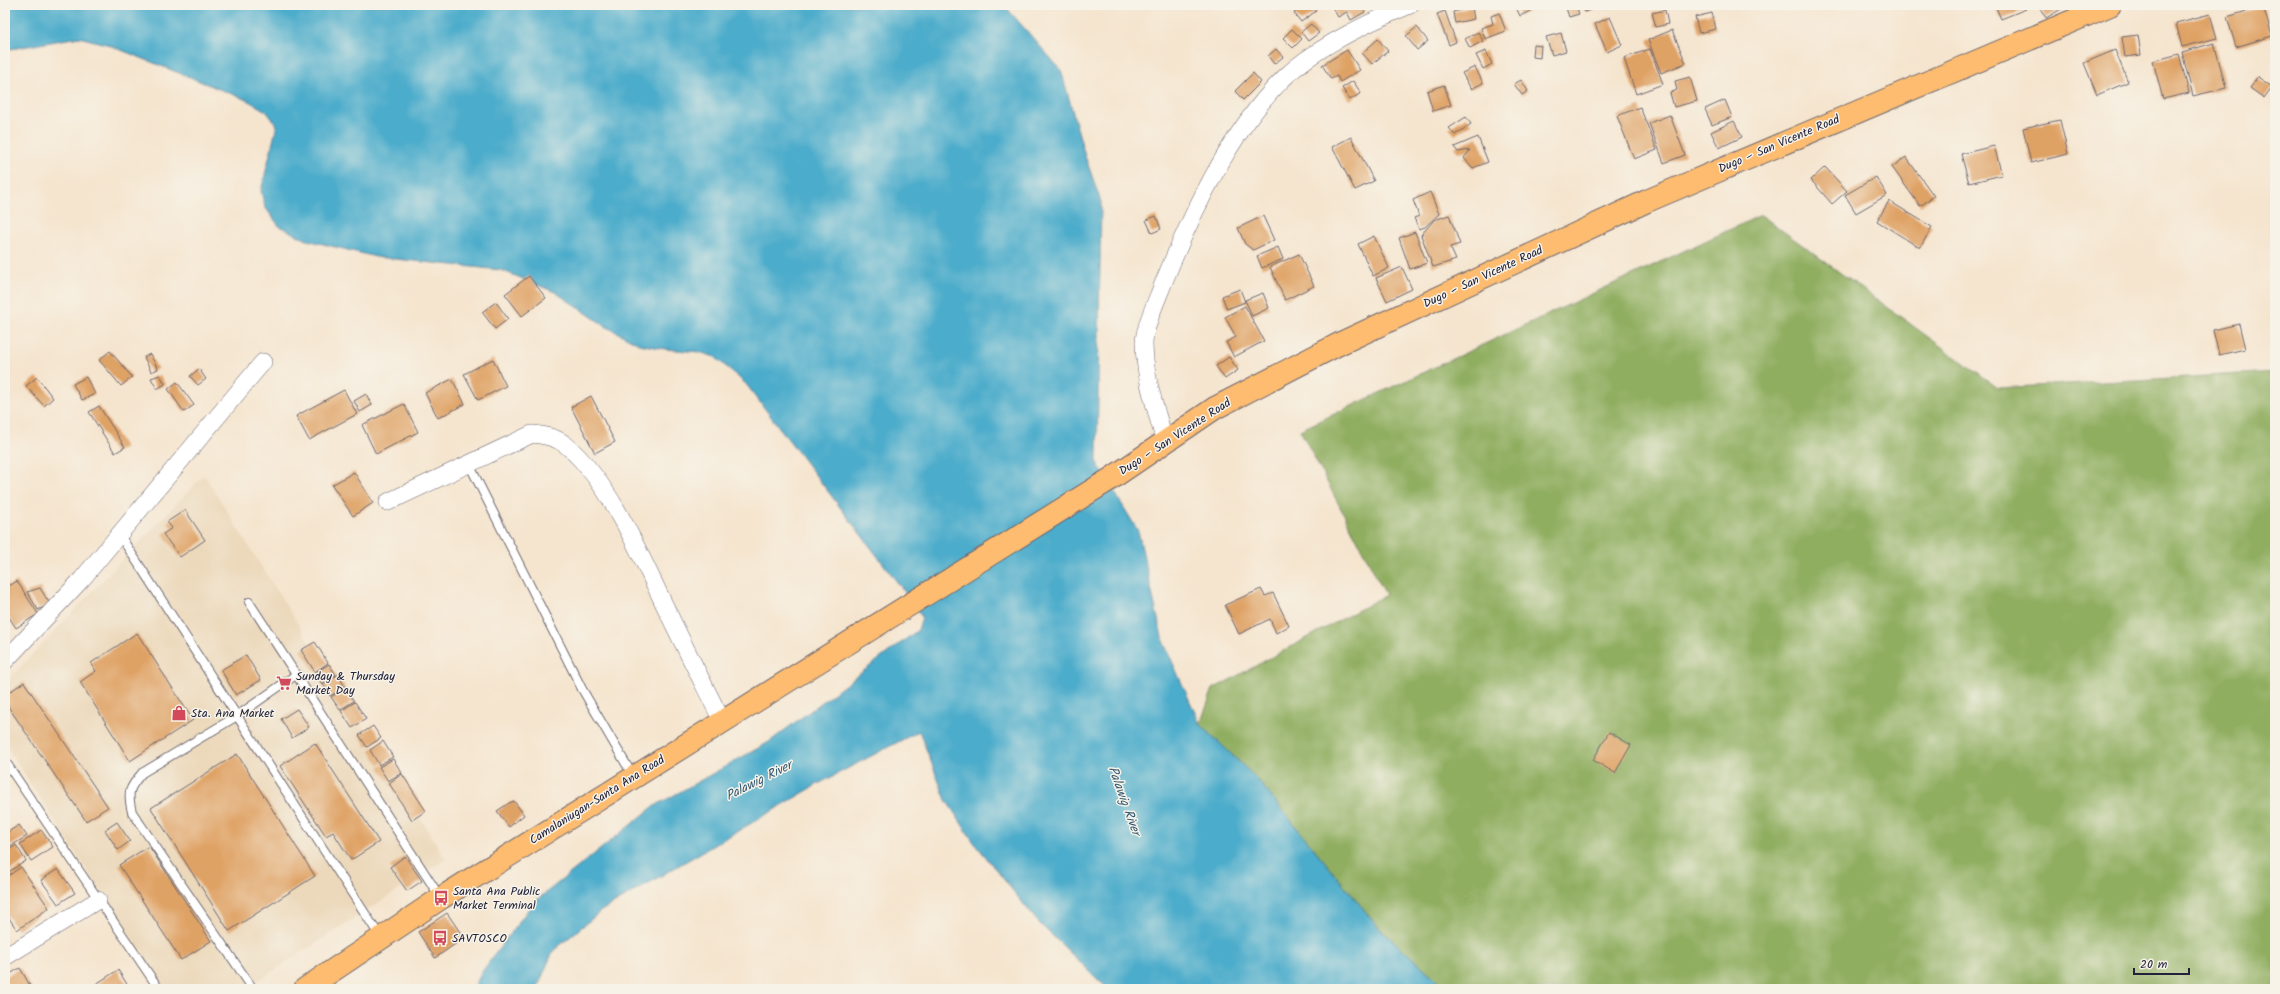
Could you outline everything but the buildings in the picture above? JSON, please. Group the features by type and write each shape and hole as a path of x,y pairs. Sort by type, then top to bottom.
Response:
{"main road":[{"name":"Dugo – San Vicente Road","path":"891,615 1112,478 1214,408 1341,343 1647,201 2110,5"},
{"name":"Camalaniugan-Santa Ana Road","path":"305,989 382,939 441,898 891,615"}],"street":[{"path":"1165,442 1146,372 1144,340 1156,302 1177,249 1208,187 1250,117 1285,76 1328,46 1380,18 1410,5"},
{"path":"5,661 82,579 262,362"},
{"path":"388,502 532,434 549,436 565,444 583,462 609,499 641,556 722,721"},
{"path":"5,957 98,900"}],"lane":[{"path":"469,464 582,689 634,777"},
{"path":"119,534 382,939"},
{"path":"249,602 441,898"},
{"path":"253,989 132,812 128,796 132,784 142,773 237,716 297,674"},
{"path":"5,761 159,989"}],"shaded area":[{"name":"Sta. Ana Market","path":"204,475 446,859 245,989 164,989 5,744 5,683"}],"green space":[{"path":"1761,215 1998,388 2275,372 2275,989 1447,989 1379,928 1256,778 1200,724 1213,689 1386,595 1300,430"}],"water":[{"name":"Palawig River","path":"5,5 1004,5 1061,70 1085,156 1101,202 1097,463 1138,531 1163,641 1200,724 1256,778 1379,928 1447,989 1108,989 1038,922 973,841 946,800 919,731 820,783 601,911 553,951 537,989 474,989 481,973 533,903 653,807 769,742 918,630 922,617 904,591 746,384 715,357 699,352 665,349 639,344 607,327 555,292 501,270 376,257 307,240 279,226 265,207 261,191 277,125 266,111 247,100 106,44 79,37 5,50"}],"place":[{"name":"Sunday & Thursday Market Day","path":"284,683"},
{"name":"Sta. Ana Market","path":"179,713"},
{"name":"Santa Ana Public Market Terminal","path":"441,898"},
{"name":"SAVTOSCO","path":"440,938"}]}
